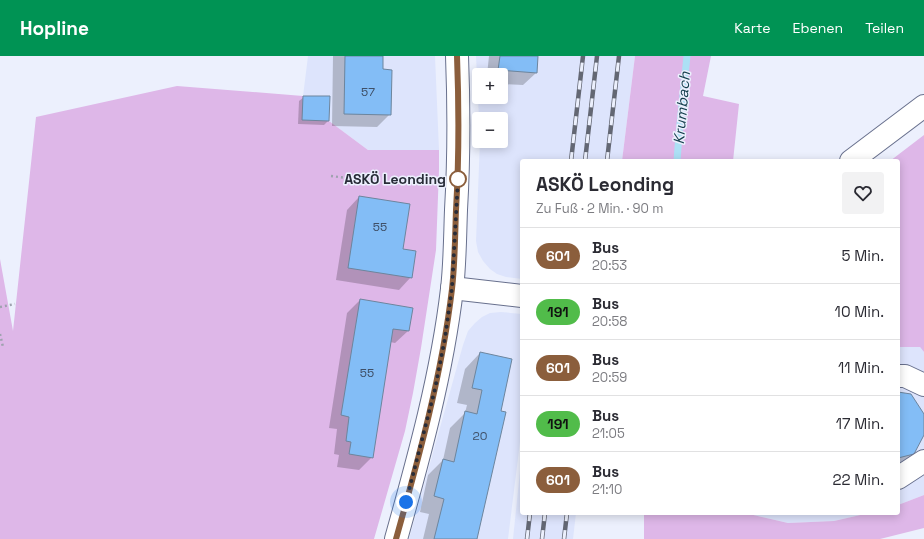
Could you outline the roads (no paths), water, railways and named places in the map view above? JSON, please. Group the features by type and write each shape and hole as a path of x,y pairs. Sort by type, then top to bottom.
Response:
{"street":[{"path":"396,539 435,389 452,288 458,171 459,100 457,56"},
{"path":"853,159 924,106"},
{"path":"452,288 520,296"},
{"path":"900,376 905,376 924,385"},
{"path":"900,477 924,461"}],"waterway":[{"name":"Krumbach","path":"677,159 687,56"}],"railway":[{"path":"571,159 583,56"},
{"path":"585,159 597,56"},
{"path":"607,159 619,56"},
{"path":"527,539 530,515"},
{"path":"542,539 545,515"},
{"path":"564,539 567,515"}],"place":[{"name":"ASKÖ Leonding","path":"458,179"}]}
